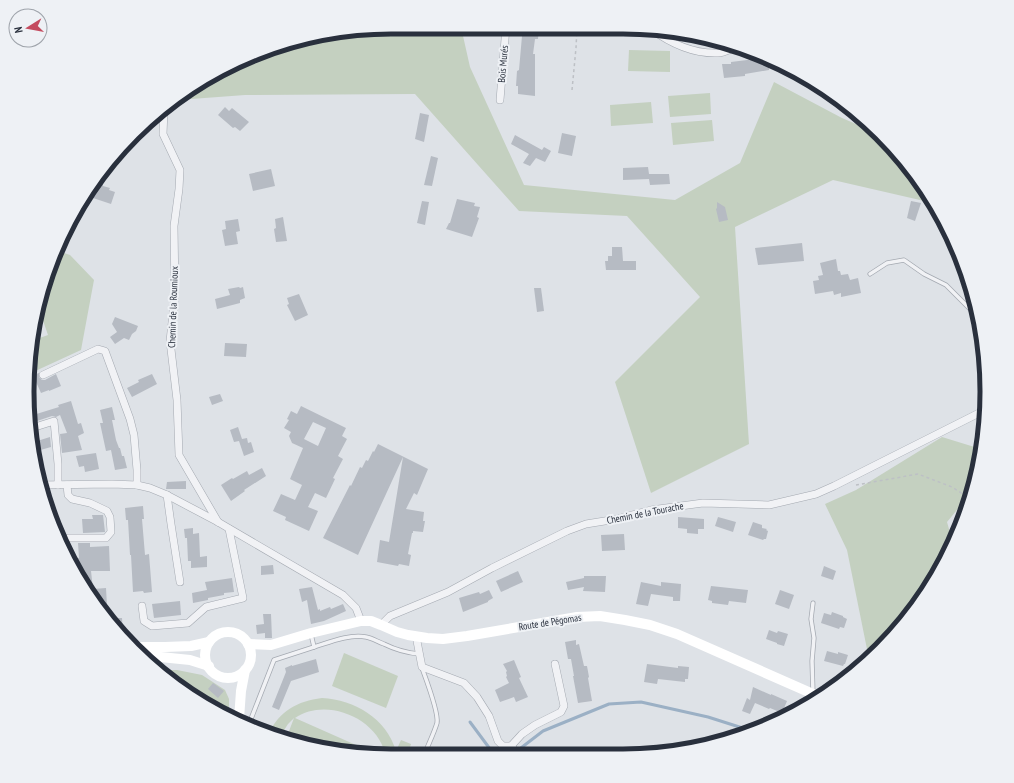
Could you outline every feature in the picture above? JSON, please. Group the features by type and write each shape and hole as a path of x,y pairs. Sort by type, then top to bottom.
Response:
{"main road":[{"name":"Route de Pégomas","path":"248,644 271,644 361,621 371,621 397,632 426,638 443,639 577,617 600,616 650,625 677,634 814,693"},
{"path":"223,632 235,633 245,639 248,644 251,660 245,670 236,677 230,678 218,675 213,672 206,661 206,648 209,642 218,634 223,632"},
{"path":"141,646 191,646 209,642"},
{"name":"Route de Pégomas","path":"251,660 271,644"},
{"path":"152,656 190,660 209,666"},
{"path":"239,715 241,691 245,670"},
{"path":"230,678 236,683 241,691"}],"street":[{"name":"Bois Murés","path":"500,100 505,34"},
{"path":"660,36 697,51 719,53 728,50"},
{"name":"Chemin de la Roumioux","path":"164,117 163,134 180,170 174,226 175,295 170,341 177,400 179,455 218,522"},
{"path":"44,375 98,349 105,351 130,419 134,435 137,485"},
{"name":"Chemin de la Tourache","path":"381,625 390,616 448,592 492,568 567,531 586,524 617,519 672,506 702,503 769,505 816,494 979,413"},
{"path":"36,427 54,421 58,464 58,485"},
{"path":"46,485 137,485 150,488 167,495 218,522 343,595 356,608 361,621"},
{"path":"67,485 68,495 72,499 90,503 107,511 110,517 111,532 106,538 68,538"},
{"path":"167,495 180,582"},
{"path":"142,606 144,621 152,626 188,623 206,606 243,598 229,529"},
{"path":"416,636 422,667 464,684 477,697 489,716 498,741 503,746 514,749 522,734 535,725 561,712 564,706 555,664"}],"lane":[{"path":"870,274 887,263 904,260 924,274 946,285 970,309"},
{"path":"813,602 811,619 814,638 812,661 817,692"},
{"path":"311,633 314,647"},
{"path":"251,720 274,660 347,637 358,636 368,637 396,650 420,654"},
{"path":"422,667 430,690 437,722 427,749"}],"path":[{"path":"572,90 577,34"},
{"path":"854,486 918,474 952,487 964,495"}],"green space":[{"path":"463,34 470,67 524,185 675,200 740,163 774,82 842,118 862,126 891,156 925,201 833,180 735,227 749,444 651,493 615,382 700,297 627,216 519,211 415,94 245,95 186,99 233,71 255,61 299,46 345,37 368,35"},
{"path":"629,50 670,51 670,72 628,71"},
{"path":"710,93 711,114 670,117 668,96"},
{"path":"651,102 653,123 611,126 610,105"},
{"path":"712,120 714,141 673,145 671,123"},
{"path":"62,252 70,255 94,280 81,350 35,371 38,339 48,335 42,318 46,299"},
{"path":"942,437 975,447 968,484 962,504 947,522 950,534 943,550 920,590 906,609 867,651 847,550 825,504 856,490"},
{"path":"344,653 398,676 386,708 332,686"},
{"path":"168,670 177,670 202,675 225,690 229,699 229,710 193,689"},
{"path":"313,699 334,699 346,702 368,713 385,729 395,749 383,749 380,740 371,729 348,714 334,710 307,712 295,718 361,747 322,742 288,734 294,718 283,732 272,728 278,719 290,708"},
{"path":"401,740 411,744 409,749 397,749"}],"building":[{"path":"538,34 538,39 535,39 533,54 535,54 535,96 518,94 518,86 516,86 517,71 519,70 522,36 519,35"},
{"path":"747,60 759,61 769,66 769,70 745,74 745,76 724,78 722,64 731,64 731,62"},
{"path":"225,107 229,111 232,108 249,122 240,131 235,127 233,128 218,115"},
{"path":"420,113 429,115 424,142 415,139"},
{"path":"562,133 576,136 572,156 558,153"},
{"path":"515,135 542,150 544,147 551,151 545,162 536,158 530,166 523,163 529,154 511,144"},
{"path":"431,156 438,158 432,186 424,185"},
{"path":"648,167 649,174 669,174 670,184 650,185 649,179 623,180 623,168"},
{"path":"271,169 275,186 253,191 249,174"},
{"path":"101,183 103,186 110,188 109,190 115,192 111,204 91,197"},
{"path":"457,199 475,203 474,206 480,207 477,217 479,218 472,237 446,229 450,223"},
{"path":"422,201 429,202 425,225 417,223"},
{"path":"911,201 921,203 915,221 907,218"},
{"path":"717,202 725,207 728,220 719,222 716,209"},
{"path":"283,217 287,241 276,242 274,229 276,228 275,219"},
{"path":"238,219 240,231 236,232 238,244 225,246 222,230 226,229 225,221"},
{"path":"802,243 804,261 758,265 755,248"},
{"path":"612,247 622,247 623,261 636,261 636,270 606,270 605,261 608,261 608,256 612,256"},
{"path":"836,259 838,271 840,271 841,275 848,274 850,280 858,278 861,293 841,297 841,293 834,295 833,291 815,294 813,281 819,280 818,276 823,275 820,263"},
{"path":"243,287 245,298 240,300 240,303 217,309 215,299 230,295 228,289"},
{"path":"534,288 541,288 544,311 537,312"},
{"path":"299,294 308,315 295,321 287,305 289,304 287,298"},
{"path":"115,317 138,326 129,340 124,338 115,344 110,337 117,332 112,324"},
{"path":"225,343 247,344 246,357 224,356"},
{"path":"39,373 39,377 42,380 45,380 56,374 61,386 41,393 35,379 35,374"},
{"path":"152,374 157,384 132,397 127,388 139,382 138,380"},
{"path":"220,394 223,401 212,405 209,397"},
{"path":"71,401 78,424 81,423 84,433 78,436 82,450 62,453 60,434 67,433 60,415 36,421 35,414 59,407 58,405"},
{"path":"301,406 346,428 342,436 347,439 338,456 343,459 333,478 335,479 326,498 315,493 308,507 318,511 309,531 285,520 286,517 273,511 281,494 295,500 302,485 290,479 303,448 292,443 289,436 291,432 284,428 289,420 287,419 291,411 297,414","holes":["313,422 326,428 318,446 304,439"]},
{"path":"112,407 115,420 112,420 116,440 122,456 124,456 127,468 115,470 111,450 106,451 100,423 103,423 100,410"},
{"path":"238,427 242,439 247,438 248,443 251,442 254,452 244,456 239,441 234,442 230,430"},
{"path":"50,437 51,447 39,450 38,441"},
{"path":"378,444 428,469 417,495 414,493 406,509 424,512 423,521 425,521 423,532 413,531 412,533 408,554 411,555 409,566 399,564 398,566 377,562 380,540 389,542 403,457 358,555 323,538 360,467 362,468 366,460 368,461"},
{"path":"96,453 99,469 85,472 84,466 79,467 76,456"},
{"path":"262,468 266,476 244,490 245,491 231,501 221,485 247,471 249,475"},
{"path":"186,481 186,489 166,489 167,482"},
{"path":"143,506 144,519 142,519 145,555 149,554 152,592 144,593 143,591 133,592 128,520 126,520 125,508"},
{"path":"92,515 103,515 105,532 83,533 82,519 93,519"},
{"path":"678,517 704,519 704,529 698,529 698,534 687,533 687,529 678,528"},
{"path":"718,517 736,522 733,532 715,526"},
{"path":"753,522 762,525 762,528 767,529 766,539 763,540 748,535"},
{"path":"193,528 193,534 199,533 200,557 207,556 207,567 191,568 191,561 188,561 187,538 185,538 184,529"},
{"path":"624,534 625,550 602,551 601,535"},
{"path":"78,543 90,543 90,547 109,546 110,571 91,571 93,588 75,558 79,558"},
{"path":"273,565 274,574 261,575 261,566"},
{"path":"824,566 836,571 833,580 821,576"},
{"path":"518,571 523,582 501,592 496,581"},
{"path":"584,576 606,576 605,592 583,591 584,587 568,590 566,582 584,578"},
{"path":"232,578 234,592 224,593 224,595 193,603 192,593 207,590 205,582"},
{"path":"641,582 661,586 661,582 681,584 680,601 673,601 673,597 651,594 648,606 636,604"},
{"path":"711,586 748,590 746,603 729,601 728,605 712,603 712,601 708,600"},
{"path":"312,587 318,610 320,609 320,611 330,607 331,609 343,604 346,611 324,621 311,624 307,600 302,602 299,589"},
{"path":"106,588 106,606 93,589"},
{"path":"489,590 493,598 488,602 463,612 459,598 479,592 480,594"},
{"path":"780,590 794,595 789,609 775,604"},
{"path":"180,601 181,615 154,618 152,604"},
{"path":"832,612 847,619 844,628 840,627 839,629 821,623 824,613 831,615"},
{"path":"263,614 271,614 272,638 265,638 265,633 257,634 256,625 264,624"},
{"path":"116,618 122,618 122,626"},
{"path":"769,630 777,633 778,631 788,634 784,646 766,639"},
{"path":"576,640 576,645 579,644 584,666 587,666 592,701 578,703 571,659 568,659 565,642"},
{"path":"827,651 848,655 845,664 843,666 824,661"},
{"path":"316,659 319,672 291,681 279,710 272,707 286,672 285,668"},
{"path":"514,660 521,677 519,678 528,697 516,702 514,697 500,702 495,690 509,683 506,677 507,671 503,664"},
{"path":"647,664 678,668 678,666 689,667 688,679 685,679 685,682 658,679 657,684 644,682"},
{"path":"213,683 224,691 218,698 208,689"},
{"path":"753,687 787,701 783,711 780,712 755,703 750,714 742,711 747,698 750,700"}],"waterway":[{"path":"520,749 543,731 609,704 641,702 708,717 743,728"},
{"path":"470,722 490,749"}]}
